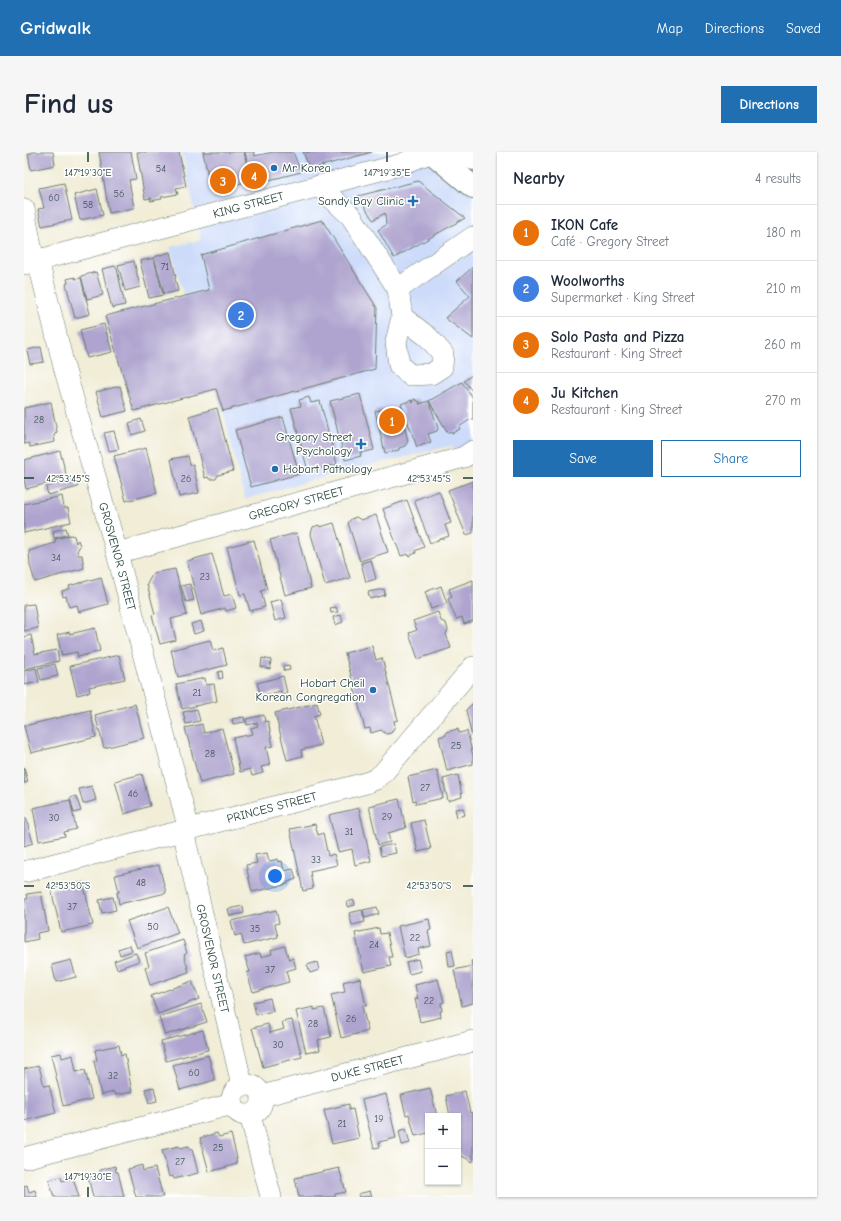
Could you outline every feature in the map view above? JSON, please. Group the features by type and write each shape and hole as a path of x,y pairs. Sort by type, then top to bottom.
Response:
{"main road":[{"path":"432,152 473,187"}],"street":[{"name":"KING STREET","path":"32,262 399,165 432,152 470,154"},
{"path":"319,186 351,216 398,289 402,317"},
{"name":"GROSVENOR STREET","path":"24,209 32,262 64,366 117,553 186,830 242,1085"},
{"path":"398,289 473,237"},
{"name":"GREGORY STREET","path":"117,553 464,457 473,451"},
{"name":"PRINCES STREET","path":"24,872 366,783 376,779 383,773 473,667"},
{"name":"DUKE STREET","path":"262,1096 473,1041"},
{"path":"24,1158 241,1109 258,1110 262,1101 262,1096 257,1087 252,1085 242,1085 235,1091 232,1099 241,1109 270,1197"}],"shaded area":[{"path":"182,152 473,152 473,456 464,457 450,446 335,474 245,499 216,389 134,411 105,316 184,296 170,247 201,240"}],"building":[{"path":"31,152 53,152 55,165 31,170 28,154 31,154"},
{"path":"99,152 131,152 136,179 129,180 134,208 109,213"},
{"path":"137,152 179,152 186,186 176,188 178,194 161,197 162,199 150,201 152,198 145,199"},
{"path":"203,152 244,152 250,181 211,190"},
{"path":"245,152 254,152 255,156 273,152 293,152 301,172 252,183"},
{"path":"303,152 372,152 310,169"},
{"path":"418,181 465,218 394,258 378,230 386,225 385,213 373,220 358,196"},
{"path":"64,183 72,220 42,226 38,209 44,208 39,188"},
{"path":"97,189 103,215 80,220 74,195"},
{"path":"322,220 377,308 375,369 223,411 216,389 134,411 105,316 209,290 201,255"},
{"path":"170,252 178,291 164,294 154,257"},
{"path":"154,258 163,295 149,298 140,261"},
{"path":"134,261 140,287 125,291 118,265"},
{"path":"115,266 125,305 112,308 102,269"},
{"path":"473,267 473,339 445,318 470,296 457,281"},
{"path":"96,272 103,295 87,299 81,276"},
{"path":"75,277 75,279 81,278 90,314 75,318 66,284 68,283 67,279"},
{"path":"104,324 112,352 87,358 80,330"},
{"path":"41,347 44,362 30,364 27,350"},
{"path":"473,374 473,392 464,381"},
{"path":"462,382 473,398 473,421 471,419 459,427 460,429 452,433 450,431 448,433 429,401"},
{"path":"120,386 127,411 103,417 96,392"},
{"path":"360,394 374,450 360,453 361,456 345,460 330,401"},
{"path":"309,397 311,403 320,401 337,464 308,471 291,408 301,406 299,400"},
{"path":"414,399 420,402 419,404 429,401 438,428 437,431 428,434 431,442 417,447 401,404 412,400 413,403"},
{"path":"51,402 57,432 54,435 55,442 30,447 29,443 24,444 24,408"},
{"path":"217,408 233,471 218,475 216,479 209,479 208,477 205,478 189,416"},
{"path":"389,408 391,415 401,413 408,441 405,446 399,448 399,450 385,453 375,411"},
{"path":"283,417 299,474 251,487 235,430"},
{"path":"141,419 145,431 132,435 129,423"},
{"path":"114,431 119,449 109,451 104,433"},
{"path":"146,448 157,493 126,501 114,456"},
{"path":"60,451 67,478 26,489 24,480 24,460"},
{"path":"188,456 190,465 193,464 199,493 179,497 171,459"},
{"path":"76,479 78,487 48,495 46,487"},
{"path":"473,481 473,533 466,535 448,490"},
{"path":"439,491 451,523 445,525 449,536 430,543 414,500"},
{"path":"62,496 64,508 68,508 71,522 24,533 24,504"},
{"path":"407,500 424,547 415,551 416,553 409,556 408,554 401,556 383,509"},
{"path":"376,515 388,552 360,561 348,523 351,519 356,517 361,520"},
{"path":"334,523 350,578 325,585 311,534 313,527 319,525 320,527"},
{"path":"66,528 68,535 54,538 53,531"},
{"path":"297,533 311,588 285,595 270,540"},
{"path":"71,535 74,536 76,543 78,540 80,546 77,551 78,555 82,555 84,568 35,582 30,565 29,551 55,543 55,539"},
{"path":"254,540 267,589 261,591 265,607 250,611 245,594 240,595 227,547"},
{"path":"212,554 224,596 232,594 236,608 226,611 225,608 201,615 187,561"},
{"path":"371,560 376,579 366,582 361,563"},
{"path":"175,569 187,615 171,619 176,640 160,644 152,615 155,614 147,584 153,573"},
{"path":"101,577 108,604 79,612 77,605 69,607 66,596 63,597 62,591 70,589 69,586"},
{"path":"473,580 473,621 464,624 462,617 456,619 448,599 452,597 449,589"},
{"path":"190,584 194,600 186,602 181,586"},
{"path":"441,586 447,603 431,609 425,592"},
{"path":"384,589 385,595 370,599 368,592"},
{"path":"281,599 286,618 275,621 270,602"},
{"path":"34,604 38,628 24,631 24,605"},
{"path":"336,607 338,612 331,613 330,608"},
{"path":"438,612 441,621 446,623 448,630 446,634 451,648 418,659 409,633 417,630 413,621"},
{"path":"341,615 343,622 335,625 333,617"},
{"path":"201,621 204,631 194,634 191,624"},
{"path":"95,628 100,651 78,657 77,652 62,655 57,635 70,632 70,634"},
{"path":"31,635 35,654 57,650 59,661 24,669 24,637"},
{"path":"210,640 213,651 223,648 227,665 178,677 171,650"},
{"name":"Hobart Cheil Korean Congregation","path":"372,646 376,660 382,658 398,720 394,721 395,726 391,733 386,734 381,730 371,733 370,728 365,729 345,653"},
{"path":"119,655 125,679 89,687 90,692 77,695 70,666"},
{"path":"262,658 271,660 270,669 261,667"},
{"path":"55,664 58,676 41,680 38,668"},
{"path":"289,665 290,670 284,671 283,666"},
{"path":"36,668 39,682 24,685 24,671"},
{"path":"222,671 223,678 219,679 218,672"},
{"path":"283,676 287,693 282,695 281,691 261,696 257,683"},
{"path":"205,678 206,685 214,684 217,701 182,709 176,684"},
{"path":"317,703 320,714 314,716 321,745 301,750 302,756 287,760 275,713"},
{"path":"473,703 473,736 466,710"},
{"path":"135,704 144,738 104,748 95,715"},
{"path":"197,709 200,721 186,724 183,712"},
{"path":"90,710 96,737 31,753 24,726"},
{"path":"264,715 265,722 268,721 273,746 266,747 270,765 261,767 263,773 252,776 250,769 240,772 233,738 253,734 251,728 258,726 257,723 247,725 246,719"},
{"path":"244,717 245,722 233,724 232,719"},
{"path":"202,724 204,733 222,728 234,774 200,783 185,728"},
{"path":"458,729 459,733 467,731 473,756 473,764 447,771 439,737 446,735 446,732"},
{"path":"24,768 28,782 24,783"},
{"path":"437,770 443,798 416,804 415,800 413,801 408,777"},
{"path":"142,774 150,806 124,814 115,781"},
{"path":"458,775 462,797 448,801 443,779"},
{"path":"92,786 96,800 83,804 79,789"},
{"path":"76,796 81,811 74,813 70,798"},
{"path":"399,799 406,828 388,833 390,842 378,845 369,806"},
{"path":"70,800 76,829 64,832 65,836 39,841 33,808"},
{"path":"359,808 371,861 355,865 352,849 338,852 329,815"},
{"path":"463,808 465,815 457,817 455,809"},
{"path":"24,818 26,818 33,843 24,846"},
{"path":"424,820 431,849 418,852 411,823"},
{"path":"315,824 318,835 323,833 328,856 334,854 337,865 310,871 313,889 303,891 290,829"},
{"path":"394,844 396,853 381,856 379,847"},
{"path":"267,853 269,861 278,859 278,862 282,861 284,871 293,869 296,879 288,882 288,884 252,892 246,865 257,863 255,855"},
{"path":"159,865 166,893 119,904 117,892 119,892 115,875"},
{"path":"83,882 93,925 61,932 51,889"},
{"path":"41,892 48,931 37,933 38,939 24,942 24,899 28,899 27,894"},
{"path":"113,897 116,910 102,913 99,900"},
{"path":"354,900 355,905 348,907 347,902"},
{"path":"243,906 244,913 230,916 228,909"},
{"path":"168,907 178,933 137,948 127,921"},
{"path":"377,907 379,914 365,918 363,910"},
{"path":"276,910 279,923 275,924 278,937 244,945 241,934 235,936 231,921"},
{"path":"362,910 365,922 352,925 349,913"},
{"path":"429,919 431,930 428,931 431,946 418,949 419,954 405,958 398,926"},
{"path":"379,928 380,934 387,933 392,957 389,957 391,966 364,972 355,933"},
{"path":"183,940 187,953 184,955 189,972 150,985 145,967 149,966 145,953"},
{"path":"130,945 132,951 120,955 118,949"},
{"path":"285,946 289,960 293,958 296,968 286,971 289,982 253,992 247,973 250,972 245,957 260,953 261,957 272,954 271,950"},
{"path":"452,950 455,966 449,967 447,951"},
{"path":"136,953 139,961 117,969 114,961"},
{"path":"418,959 421,971 409,974 406,962"},
{"path":"71,960 76,977 56,982 52,965"},
{"path":"473,960 473,1003 462,1006 454,970 472,966 471,961"},
{"path":"317,962 319,970 310,973 307,965"},
{"path":"360,978 366,1006 362,1006 368,1031 341,1038 331,995 345,992 343,982"},
{"path":"438,979 444,1002 441,1003 441,1017 420,1022 415,999 418,999 415,985"},
{"path":"192,981 199,999 158,1014 151,996"},
{"path":"270,998 273,1011 256,1015 253,1002"},
{"path":"201,1004 207,1022 165,1035 159,1017"},
{"path":"314,1007 314,1010 324,1008 331,1037 318,1040 320,1050 306,1053 296,1011"},
{"path":"292,1020 302,1057 263,1067 252,1028 268,1024 270,1033 284,1029 282,1022"},
{"path":"203,1030 208,1050 166,1061 161,1041"},
{"path":"119,1045 121,1055 125,1054 132,1092 115,1095 114,1092 101,1095 94,1061 97,1060 95,1050"},
{"path":"61,1053 62,1058 73,1055 76,1072 85,1070 92,1099 63,1106 51,1055"},
{"path":"208,1055 215,1080 180,1090 173,1065"},
{"path":"39,1066 44,1086 49,1085 56,1113 24,1121 24,1069"},
{"path":"154,1087 157,1101 149,1103 145,1089"},
{"path":"430,1088 436,1113 425,1113 425,1134 415,1136 409,1114 406,1115 401,1095"},
{"path":"465,1091 470,1113 473,1112 473,1162 461,1156 461,1113 449,1113 446,1096"},
{"path":"386,1094 396,1138 379,1142 380,1147 374,1148 362,1100"},
{"path":"349,1104 349,1110 353,1109 359,1138 332,1144 324,1110"},
{"path":"406,1129 410,1143 402,1145 399,1131"},
{"path":"217,1133 219,1137 231,1134 237,1164 209,1172 200,1138"},
{"path":"179,1146 180,1148 189,1146 190,1150 192,1149 198,1173 174,1179 173,1176 169,1177 162,1150"},
{"path":"142,1165 143,1171 155,1168 163,1197 136,1197 128,1169"},
{"path":"115,1166 116,1172 118,1172 124,1197 93,1197 88,1177 101,1175 100,1170"},
{"path":"339,1168 346,1192 335,1194 335,1197 299,1197 295,1178"},
{"path":"61,1177 62,1181 73,1178 79,1197 54,1197 49,1180"},
{"path":"27,1185 29,1192 35,1190 37,1197 24,1197 24,1186"},
{"path":"370,1191 372,1197 359,1197 358,1194"}],"place":[{"name":"Mr Korea","path":"274,168"},
{"name":"Ju Kitchen","path":"254,176"},
{"name":"Solo Pasta and Pizza","path":"223,181"},
{"name":"Sandy Bay Clinic","path":"413,201"},
{"name":"Woolworths","path":"241,315"},
{"name":"IKON Cafe","path":"392,421"},
{"name":"Gregory Street Psychology","path":"361,444"},
{"name":"Hobart Pathology","path":"275,469"},
{"name":"Hobart Cheil Korean Congregation","path":"373,690"}]}
